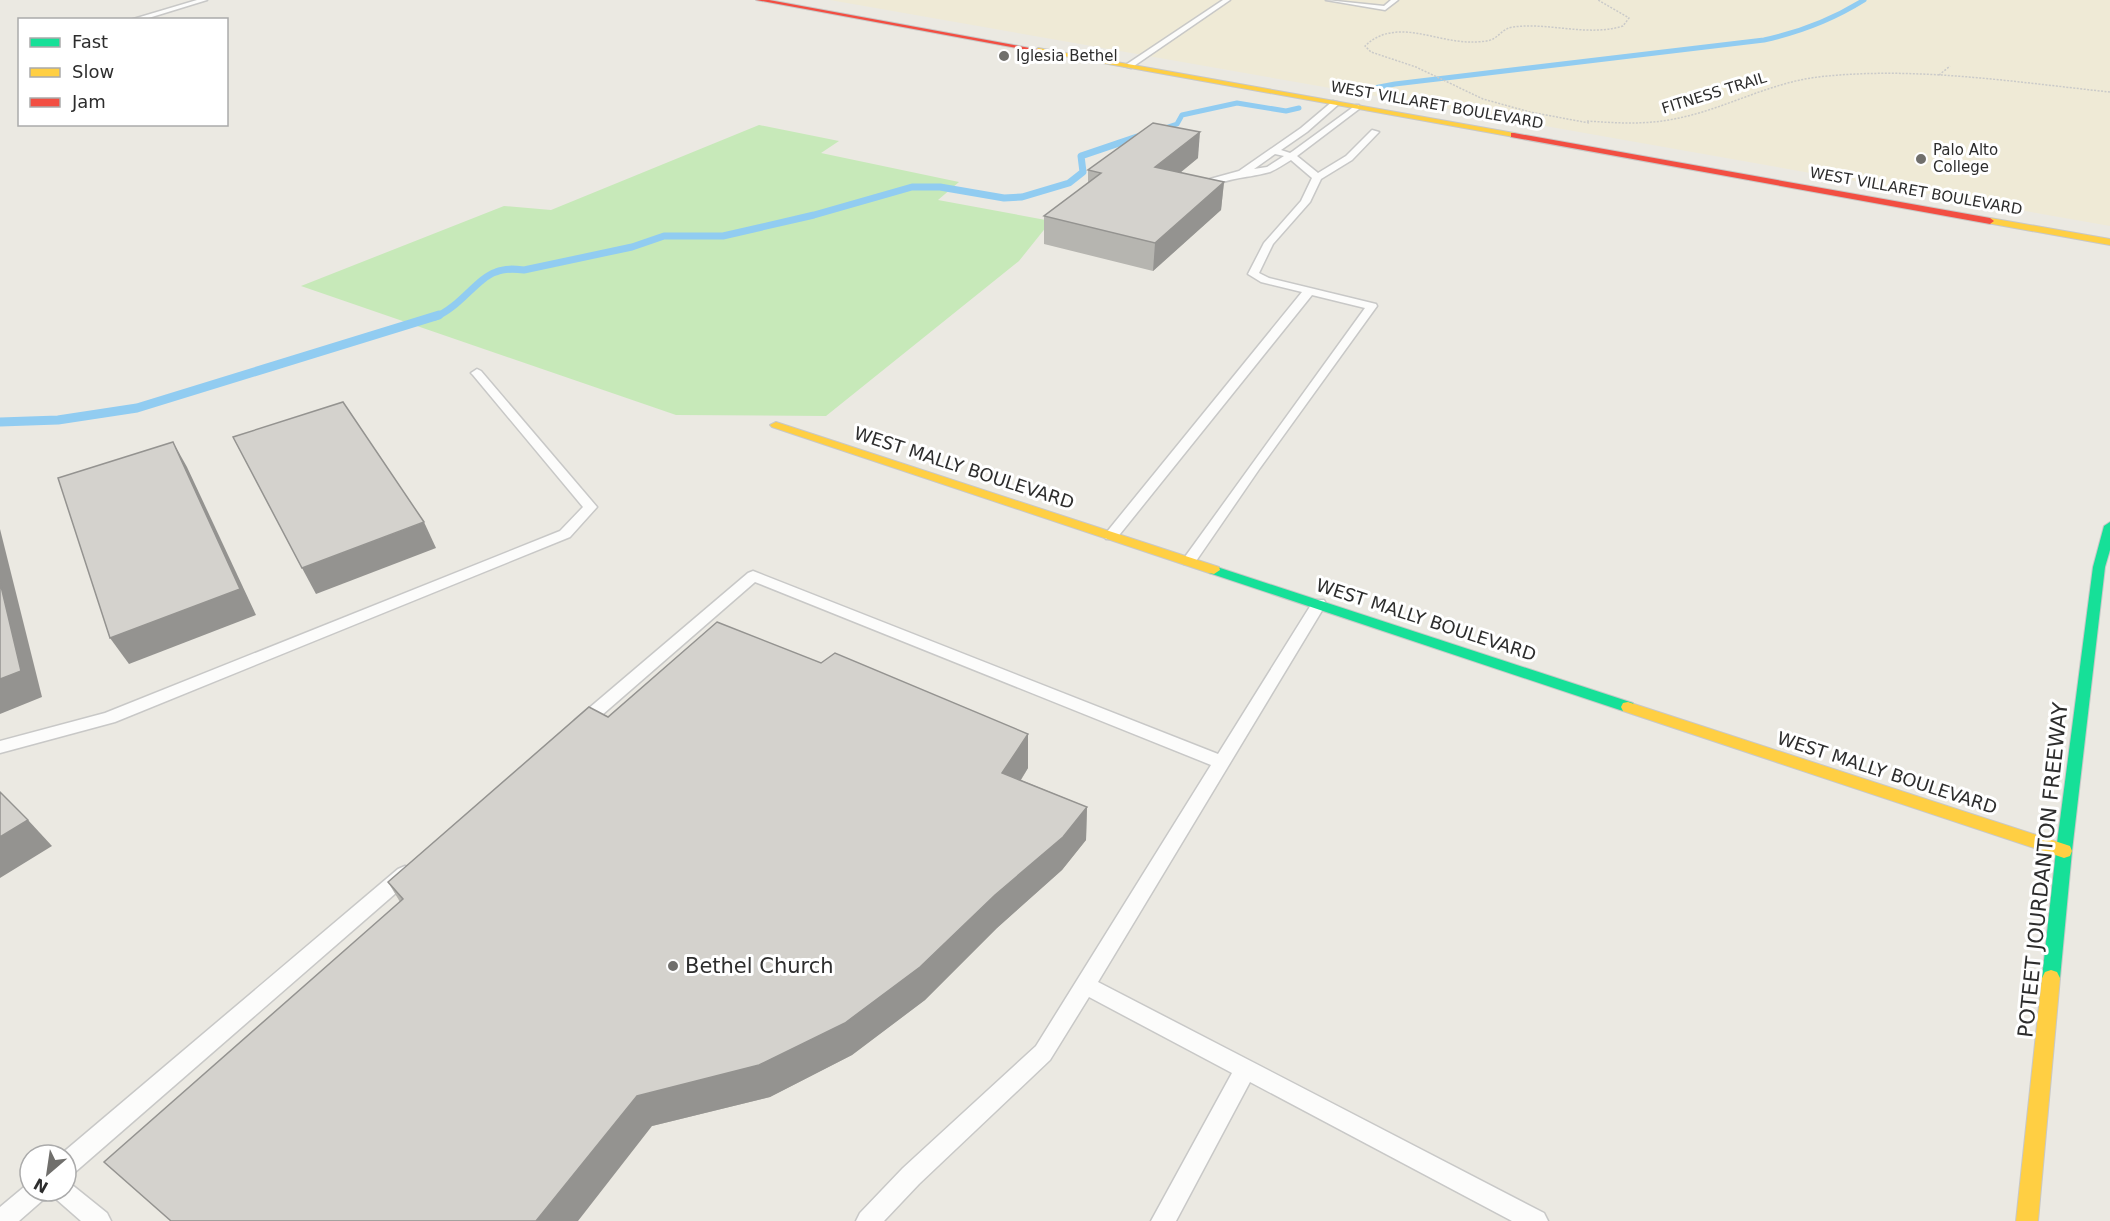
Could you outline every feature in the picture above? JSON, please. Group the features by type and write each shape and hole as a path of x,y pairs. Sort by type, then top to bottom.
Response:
{"street":[{"name":"WEST VILLARET BOULEVARD","path":"759,0 2110,242"},
{"name":"WEST MALLY BOULEVARD","path":"776,425 2064,851"},
{"name":"POTEET JOURDANTON FREEWAY","path":"2027,1221 2064,851 2099,567 2110,526"}],"lane":[{"path":"140,18 204,0"},
{"path":"1128,66 1227,0"},
{"path":"1329,0 1385,8 1395,0"},
{"path":"1244,172 1336,104"},
{"path":"1194,196 1213,181 1244,172 1269,169 1292,156 1356,107"},
{"path":"1189,561 1255,465 1372,306 1265,280 1253,274 1269,243 1305,202 1317,177 1333,171 1351,158 1375,132"},
{"path":"1275,151 1292,156 1317,177"},
{"path":"1111,536 1309,291"},
{"path":"0,747 109,718 565,534 590,507 477,373"},
{"path":"572,731 753,576 1222,762"},
{"path":"868,1221 911,1176 1043,1053 1319,604"},
{"path":"78,1155 418,863"},
{"path":"1085,985 1536,1221"},
{"path":"1162,1221 1246,1069"},
{"path":"1,1221 22,1203"},
{"path":"78,1203 99,1221"}],"path":[{"name":"FITNESS TRAIL","path":"1598,0 1604,5 1622,11 1629,18 1624,25 1612,29 1590,30 1513,27 1503,29 1491,40 1469,42 1400,32 1377,36 1365,46 1371,52 1401,61 1484,99 1530,112 1578,120 1636,124 1675,119 1778,84 1817,77 1869,74 1939,75 2056,84 2110,92"},
{"path":"1939,75 1950,66"}],"shaded area":[{"name":"Palo Alto College","path":"830,0 2110,0 2110,226 1353,92"}],"green space":[{"path":"759,125 839,141 821,153 959,182 938,200 1051,221 1019,261 826,416 676,415 301,286 504,206 551,210"}],"building":[{"path":"1153,123 1200,132 1155,167 1224,182 1155,243 1044,216 1101,173 1088,170"},
{"path":"343,402 424,522 302,568 233,437"},
{"path":"173,442 240,589 110,638 58,478"},
{"path":"0,582 21,671 0,679"},
{"name":"Bethel Church","path":"717,622 821,663 835,653 1028,734 1002,773 1087,807 1063,837 995,895 920,967 845,1023 759,1065 637,1096 536,1221 171,1221 104,1162 403,899 388,882 589,707 608,717"},
{"path":"0,792 28,820 0,837"}],"waterway":[{"path":"1353,92 1395,84 1764,40 1816,25 1864,0"},
{"path":"1132,139 1177,124 1182,115 1237,103 1286,111 1299,108"},
{"path":"435,317 452,307 482,280 499,271 524,270 632,247 664,236 723,236 814,215 912,187 940,187 1004,198 1022,197 1069,183 1083,172 1081,156 1137,137"},
{"path":"0,422 58,420 137,408 439,315"}],"traffic: fast":[{"path":"2051,978 2064,851 2099,567 2110,526"},
{"path":"1214,570 1628,707"}],"traffic: slow":[{"path":"1038,50 1514,135"},
{"path":"1990,221 2110,242"},
{"path":"776,425 1214,570"},
{"path":"1628,707 2064,851"},
{"path":"2027,1221 2051,978"}],"traffic: jam":[{"path":"759,0 1038,50"},
{"path":"1514,135 1990,221"}],"place":[{"name":"Iglesia Bethel","path":"1004,56"},
{"name":"Palo Alto College","path":"1921,159"},
{"name":"Bethel Church","path":"673,966"}]}
